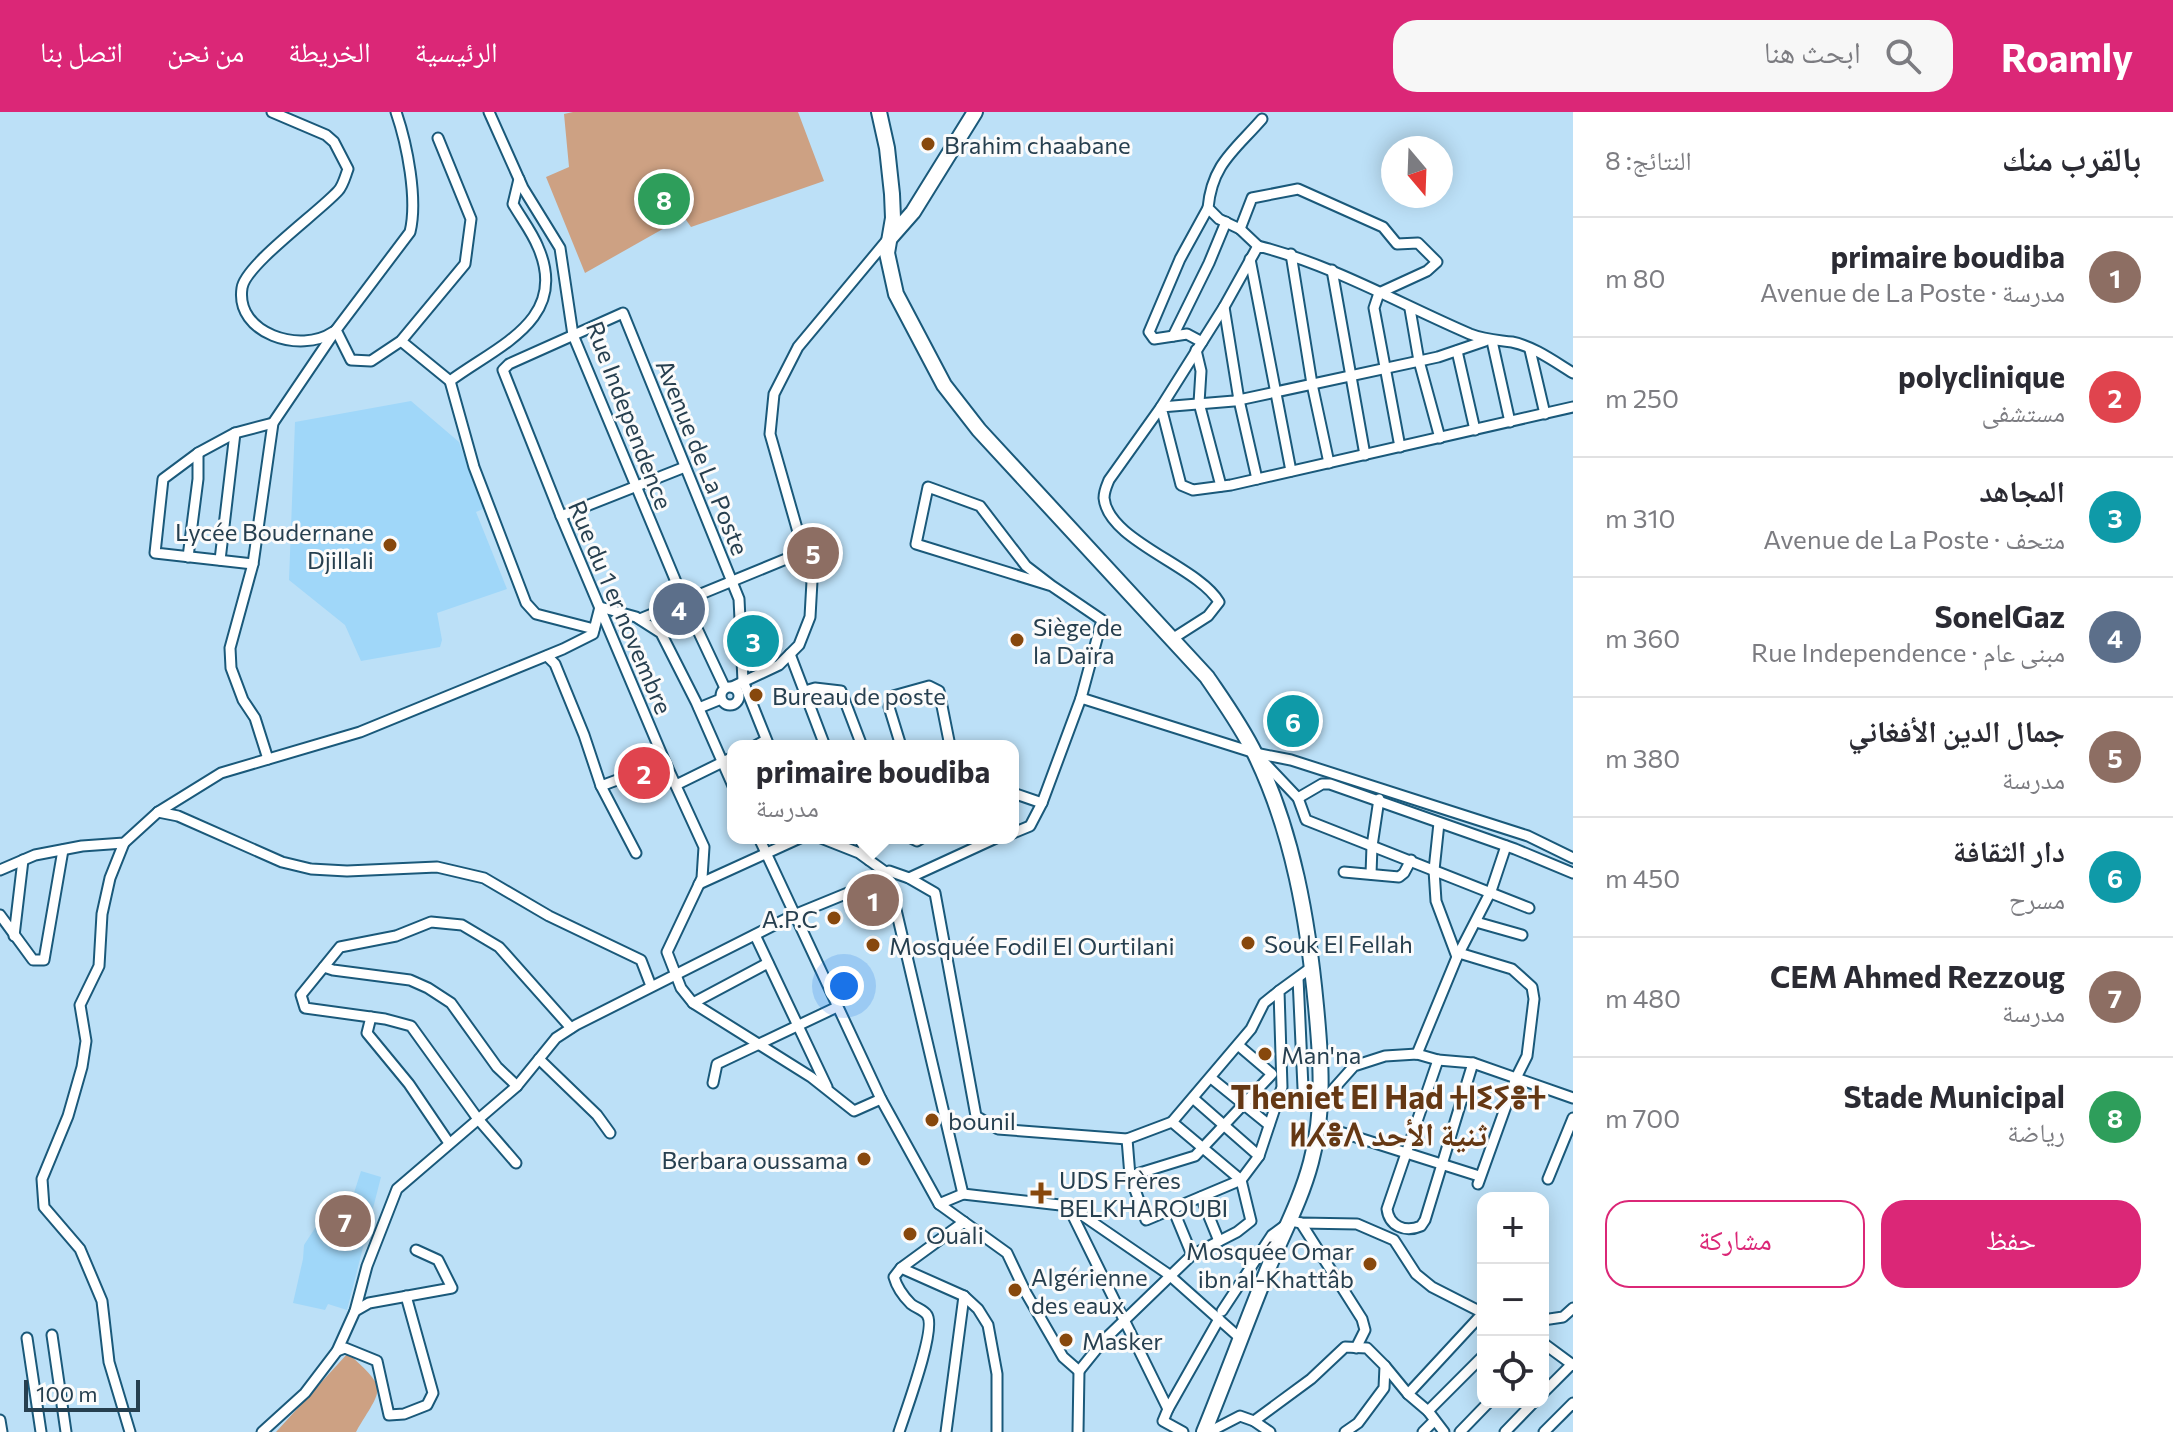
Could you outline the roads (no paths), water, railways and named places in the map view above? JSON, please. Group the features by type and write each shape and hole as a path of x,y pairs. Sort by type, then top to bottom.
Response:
{"main road":[{"path":"879,112 892,194 891,237 887,253 896,294 915,334 960,408 1207,677 1255,753 1272,793 1293,863 1312,967 1320,1049 1318,1125 1296,1222 1270,1266 1206,1432"},
{"path":"891,237 913,212 975,112"}],"street":[{"path":"272,112 326,135 334,142 348,169 341,189 253,268 241,286 243,309 256,326 270,335 297,341 317,341 336,330"},
{"path":"268,759 255,718 243,700 231,668 230,648 253,564 273,423 336,330 410,232 414,216 403,133 396,112"},
{"name":"Rue Independence","path":"489,112 519,179 560,248 573,335 684,601 728,687"},
{"path":"1221,486 1199,403 1199,346 1187,334 1154,339 1149,332 1180,259 1208,208 1210,190 1218,168 1262,119"},
{"path":"336,330 351,360 371,361 401,341 465,264 471,219 438,138"},
{"path":"450,381 520,334 541,307 547,279 538,247 513,204 519,179"},
{"path":"1240,229 1252,198 1298,189 1383,227 1397,244 1418,243 1437,262 1427,271 1379,293 1374,308 1400,447"},
{"path":"1208,208 1240,229 1258,246 1291,254 1332,270 1410,309 1489,341 1514,343 1573,373"},
{"path":"1173,336 1226,222"},
{"path":"721,699 721,694 728,687 779,665 799,645 810,617 812,581 770,434 774,394 798,347 891,237"},
{"path":"1172,639 1208,616 1219,602 1203,582 1148,548 1118,523 1104,501 1109,480 1161,407 1258,246"},
{"path":"1291,254 1312,384 1329,463"},
{"path":"1250,259 1291,471"},
{"path":"1332,270 1365,455"},
{"path":"1224,307 1239,400 1257,479"},
{"path":"1410,309 1419,361 1440,438"},
{"name":"Avenue de La Poste","path":"503,370 509,364 623,313 739,599 743,681 767,740"},
{"path":"401,341 450,381 474,467 526,603 536,614 594,629"},
{"path":"1161,407 1239,400 1419,361 1489,341"},
{"path":"1489,341 1510,422"},
{"path":"1530,350 1545,414"},
{"path":"1457,351 1475,430"},
{"name":"Rue du 1 er novembre","path":"503,370 561,516 704,847 699,884 667,952 675,974"},
{"path":"1161,407 1181,485 1193,490 1257,479 1573,407"},
{"path":"253,564 155,553 163,479 198,453 235,433 273,423"},
{"path":"220,560 235,433"},
{"path":"188,557 198,479 198,453"},
{"path":"561,516 685,467"},
{"path":"1019,831 1030,826 1042,803 1081,698 1102,620 1026,566 980,506 928,487 916,544 1052,586"},
{"path":"640,619 803,552"},
{"path":"130,1432 109,1362 102,1301 80,1249 44,1207 42,1179 68,1116 82,1067 86,1041 80,1005 99,966 102,914 110,878 124,843 158,812 221,773 360,732 547,656 593,634 600,607 640,619 661,633 727,773"},
{"path":"790,654 823,740"},
{"path":"547,656 555,664 601,786 636,853"},
{"path":"899,740 889,707 893,696 929,686 939,691 949,740"},
{"path":"721,699 730,705 738,701 738,692 728,687"},
{"path":"805,691 815,688 841,691 860,740"},
{"path":"1081,698 1255,753 1291,760 1528,836 1573,858"},
{"path":"699,708 721,699"},
{"path":"1255,753 1298,798 1306,820 1529,908"},
{"path":"676,785 727,760"},
{"path":"601,786 665,762"},
{"path":"1298,798 1322,784 1330,784 1379,799 1573,873"},
{"path":"1019,795 1042,803"},
{"path":"1371,874 1379,799"},
{"path":"158,812 178,816 282,862 311,869 347,871 437,867 484,878 549,916 641,960 651,986"},
{"path":"1439,823 1434,870 1436,901 1458,955"},
{"path":"0,870 35,855 124,843"},
{"path":"762,844 881,1099 939,1204 1007,1253 1063,1357 1079,1371"},
{"path":"699,884 786,844"},
{"path":"834,844 869,860 886,876 963,1194"},
{"path":"862,844 869,860"},
{"path":"909,878 983,844"},
{"path":"1417,1054 1458,955 1491,891 1506,846"},
{"path":"0,915 33,960 44,960 63,850"},
{"path":"14,936 18,925 23,860"},
{"path":"1344,872 1399,877 1411,860"},
{"path":"262,1432 305,1393 337,1351 355,1311 367,1266 397,1189 517,1086 556,1038 651,986 794,915 886,876 909,878 935,893 976,1116 998,1129 1127,1139 1172,1122 1251,1029 1264,1003 1312,967"},
{"path":"516,1163 478,1119 411,1026 305,1008 301,995 340,947 396,936 431,922 462,925 499,947 571,1028"},
{"path":"1476,922 1522,935"},
{"path":"755,935 830,1092"},
{"path":"1318,1125 1443,1164 1478,1180 1527,1056 1534,999 1532,987 1512,969 1458,955"},
{"path":"693,1003 768,963"},
{"path":"324,967 410,980 428,988 451,1003 497,1067 517,1086"},
{"path":"675,974 693,1003 759,1044 854,1111 881,1099"},
{"path":"1298,978 1303,1088"},
{"path":"1127,1139 1130,1176 1146,1220 1241,1180 1259,1156 1282,1087 1279,991"},
{"path":"713,1083 717,1064 837,1007"},
{"path":"371,1017 367,1033 409,1084 449,1143"},
{"path":"1130,1176 1195,1156 1272,1074 1238,1045"},
{"path":"1282,1087 1303,1088 1320,1099 1354,1066 1385,1056 1417,1054 1438,1060 1473,1063 1573,1098"},
{"path":"539,1059 597,1115 610,1133"},
{"path":"1438,1060 1387,1209 1387,1216 1393,1224 1408,1229 1421,1226 1425,1220 1473,1063"},
{"path":"1211,1078 1269,1125"},
{"path":"1194,1099 1259,1156"},
{"path":"1548,1179 1570,1134 1573,1118"},
{"path":"1078,1432 1079,1371 1104,1340 1192,1255 1251,1221 1241,1180 1172,1122"},
{"path":"939,1204 963,1194 1069,1206 1170,1276 1220,1315 1241,1339"},
{"path":"1201,1197 1219,1241"},
{"path":"1069,1206 1168,1409"},
{"path":"1173,1209 1192,1255"},
{"path":"899,1432 928,1341 930,1322 927,1314 911,1303 898,1288 894,1277 901,1268 964,1222"},
{"path":"1296,1222 1362,1319 1365,1330 1356,1348"},
{"path":"1183,1432 1163,1421 1168,1409 1220,1315 1272,1235 1296,1222 1357,1224 1394,1240 1416,1274 1432,1287 1483,1313 1408,1394"},
{"path":"355,1311 369,1303 452,1288 438,1260 416,1250"},
{"path":"901,1268 964,1296 978,1309 988,1325 997,1374 997,1432"},
{"path":"337,1351 345,1348 377,1361 389,1415 404,1414 427,1405 433,1393 406,1296"},
{"path":"946,1432 964,1296"},
{"path":"1549,1319 1563,1317 1573,1308"},
{"path":"52,1335 66,1432"},
{"path":"27,1338 41,1432"},
{"path":"1254,1421 1311,1379 1345,1347 1367,1348 1444,1432"},
{"path":"1549,1348 1572,1364 1549,1387"},
{"path":"1428,1411 1477,1362"},
{"path":"1345,1432 1358,1423 1384,1388 1385,1366"},
{"path":"1544,1432 1573,1403"},
{"path":"1460,1432 1483,1408"},
{"path":"1505,1432 1528,1408"},
{"path":"1206,1432 1240,1416 1270,1432"},
{"path":"0,1420 2,1432"},
{"path":"1423,1432 1434,1421"}],"place":[{"name":"Brahim chaabane","path":"928,144"},
{"name":"Stade Municipal","path":"664,199"},
{"name":"Lycée Boudernane Djillali","path":"390,545"},
{"name":"جمال الدين الأفغاني","path":"813,553"},
{"name":"SonelGaz","path":"679,609"},
{"name":"Siège de la Daïra","path":"1017,640"},
{"name":"المجاهد","path":"753,641"},
{"name":"Bureau de poste","path":"756,695"},
{"name":"دار الثقافة","path":"1293,721"},
{"name":"polyclinique","path":"644,773"},
{"name":"primaire boudiba","path":"873,900"},
{"name":"A.P.C","path":"834,918"},
{"name":"Souk El Fellah","path":"1248,943"},
{"name":"Mosquée Fodil El Ourtilani","path":"873,945"},
{"name":"Man'na","path":"1265,1054"},
{"name":"bounil","path":"932,1120"},
{"name":"Berbara oussama","path":"864,1159"},
{"name":"UDS Frères BELKHAROUBI","path":"1041,1193"},
{"name":"CEM Ahmed Rezzoug","path":"345,1221"},
{"name":"Ouali","path":"910,1234"},
{"name":"Mosquée Omar ibn al-Khattâb","path":"1370,1264"},
{"name":"Algérienne des eaux","path":"1015,1290"},
{"name":"Masker","path":"1066,1340"}],"district":[{"name":"Theniet El Had ⵜⵏⵉⵢⴻⵜ ⵍⵃⴻⴷ ثنية الأحد","path":"1388,1114"}]}
